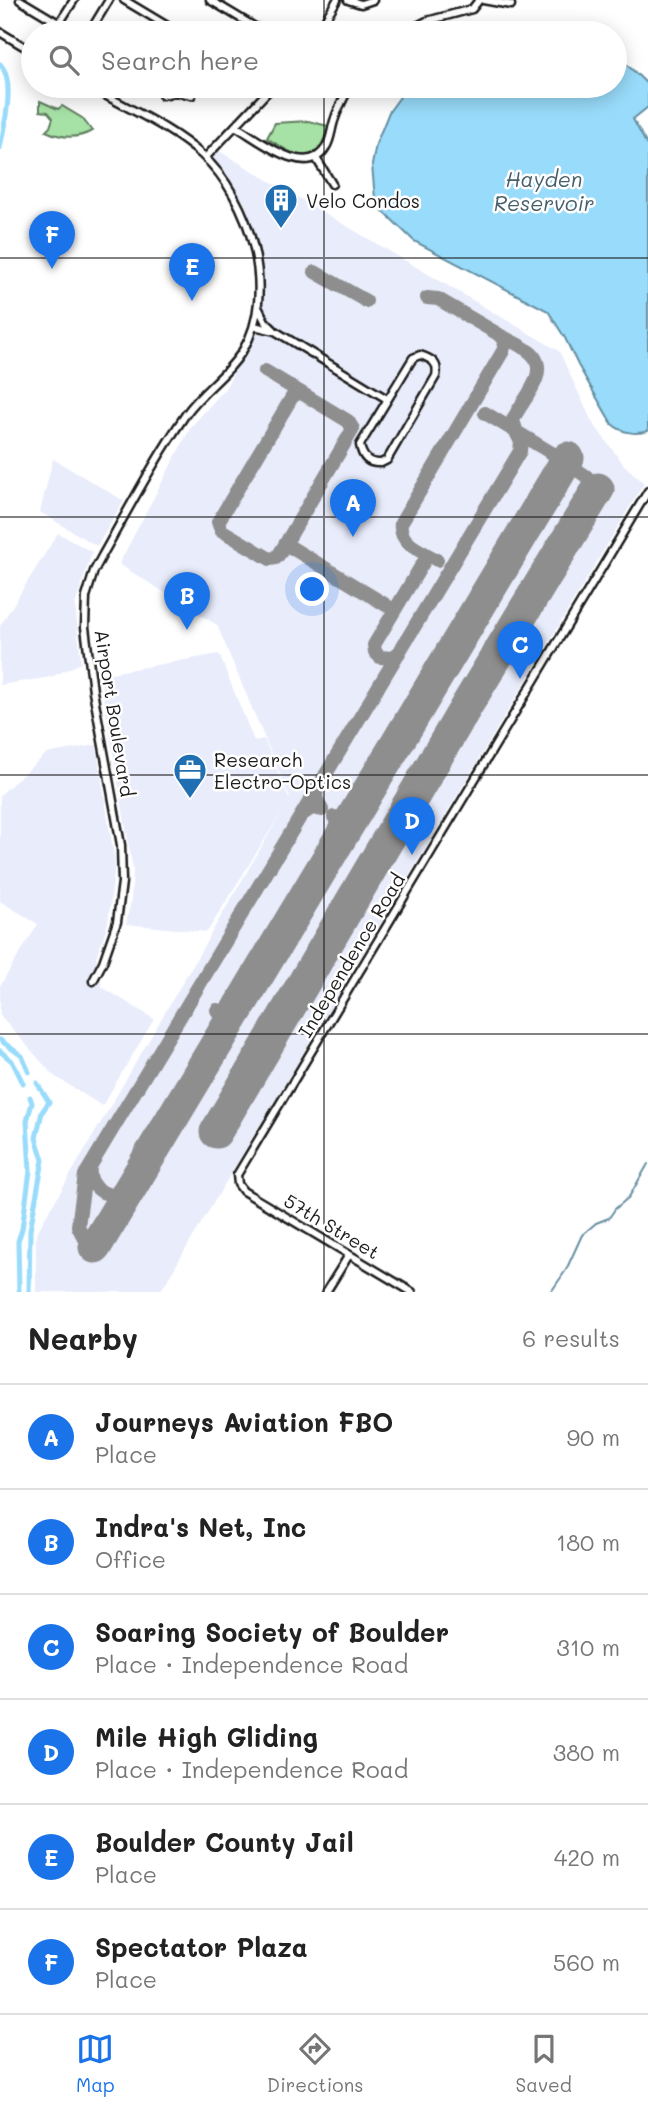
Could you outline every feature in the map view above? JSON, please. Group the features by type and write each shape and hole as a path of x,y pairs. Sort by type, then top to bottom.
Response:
{"street":[{"path":"20,0 32,3 55,21"},
{"path":"61,21 74,0"},
{"path":"96,21 109,0"},
{"path":"124,0 159,21"},
{"path":"210,0 240,21"},
{"path":"324,21 337,0"},
{"path":"348,0 361,4 373,0"},
{"path":"428,21 472,9 481,0 511,5"},
{"path":"0,32 21,45"},
{"name":"Airport Boulevard","path":"93,981 103,962 117,922 123,861 106,751 93,691 85,627 86,597 102,556 187,413 234,363 248,342 258,307 257,271 243,213 229,185 205,158 181,139 110,98"},
{"path":"205,158 262,98"},
{"path":"235,126 291,159 304,161 316,158 327,146 334,120 344,98"},
{"path":"316,158 332,184"},
{"path":"258,307 265,321 275,331 387,398"},
{"path":"254,326 275,331"},
{"path":"420,355 434,361 437,371 429,388 387,460 376,464 362,455 360,445 387,398 413,358 420,355"},
{"name":"Independence Road","path":"238,1184 239,1170 648,491"},
{"name":"57th Street","path":"238,1184 243,1191 412,1292"},
{"path":"326,1292 349,1255"}],"shaded area":[{"path":"219,151 559,351 592,422 624,465 644,483 160,1292 36,1292 36,1234 286,805 207,932 126,924 133,870 100,675 219,654 254,741 264,739 290,798 217,625 119,564 191,427 224,390 255,336 263,310 260,259 245,204 213,158"},
{"path":"53,459 124,501 97,546 40,512"},
{"path":"58,533 92,552 75,605 81,663 51,677 0,685 0,626"},
{"path":"96,745 115,863 108,923 96,957 102,987 154,1019 102,1106 53,1075 0,1015 0,986 38,924 0,901 0,795 46,754"}],"green space":[{"path":"40,101 58,109 62,106 82,118 92,131 69,137 46,131 53,118 48,112 40,111"},
{"path":"308,121 328,126 324,140 312,154 296,154 267,138 275,123"}],"water":[{"name":"Hayden Reservoir","path":"627,65 648,85 648,107 633,119 648,147 648,431 629,432 612,424 548,311 414,241 383,211 375,199 372,165 376,144 389,112 399,98 627,98"}],"waterway":[{"path":"0,64 5,72 8,92 0,148"},
{"path":"0,1040 22,1056 29,1072"},
{"path":"0,1051 12,1061 23,1083"},
{"path":"29,1292 30,1230 43,1160 36,1138 42,1112 49,1102 37,1083"},
{"path":"19,1292 18,1241 30,1171 27,1121 32,1103 30,1097"},
{"path":"551,1292 566,1270 582,1235 596,1223 609,1218 629,1197 648,1164"}],"taxiway":[{"path":"315,272 366,301"},
{"path":"427,298 438,299 498,334 504,344 503,351 401,523 401,530 407,542 437,560"},
{"path":"499,335 526,349 537,363 536,380 513,420 517,433"},
{"path":"265,371 348,421 353,429 280,553 276,558 270,559 221,530 218,522 292,397 298,393 303,394"},
{"path":"485,413 555,455 559,468 556,477"},
{"path":"96,1245 83,1236 78,1226 85,1175 520,451 521,442 516,432"},
{"path":"555,455 586,476 598,489"},
{"path":"292,548 386,605"},
{"path":"399,653 392,658 380,657 375,652 374,645 423,563"},
{"path":"303,814 312,808 322,810 316,798 317,789"},
{"path":"339,839 341,828 334,817 347,818 357,811"},
{"path":"223,1033 225,1022 217,1010 228,1012 241,1004"},
{"path":"90,1168 93,1183 103,1192 117,1195 130,1188"}],"runway":[{"path":"95,1247 568,458"},
{"path":"216,1132 467,705 598,489"}],"place":[{"name":"Velo Condos","path":"281,230"},
{"name":"Spectator Plaza","path":"52,269"},
{"name":"Boulder County Jail","path":"192,301"},
{"name":"Journeys Aviation FBO","path":"353,537"},
{"name":"Indra's Net, Inc","path":"187,630"},
{"name":"Soaring Society of Boulder","path":"520,679"},
{"name":"Research Electro-Optics","path":"190,800"},
{"name":"Mile High Gliding","path":"412,855"}]}
